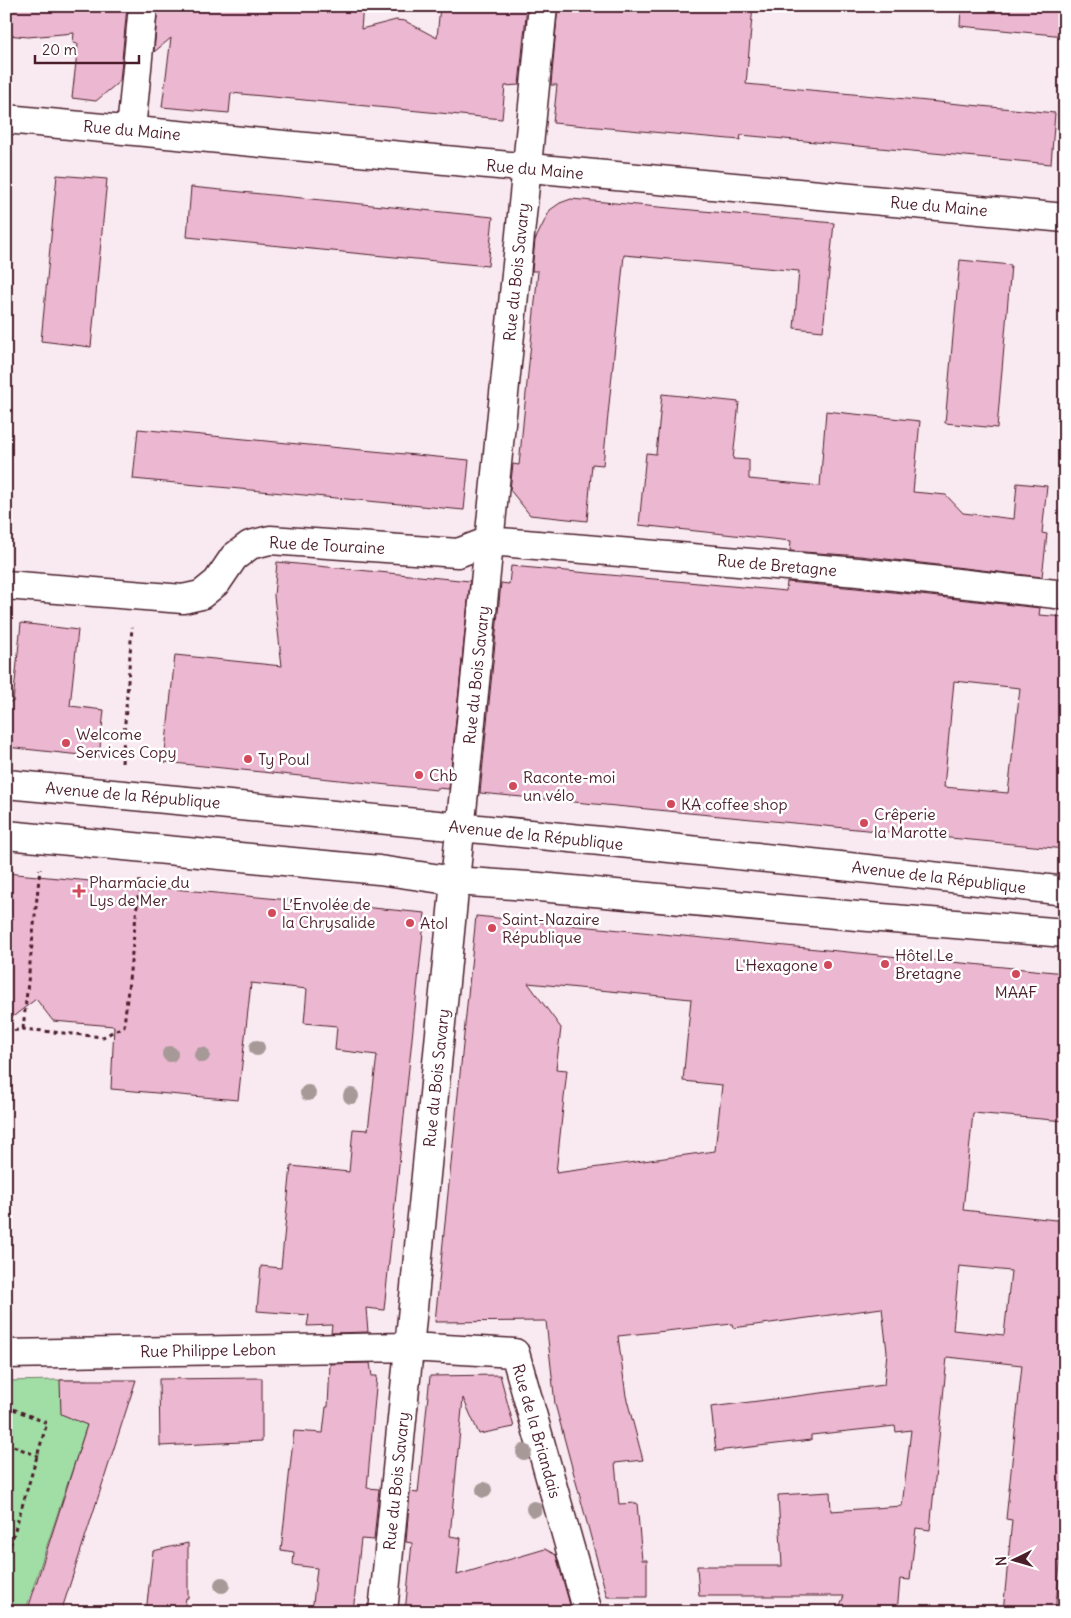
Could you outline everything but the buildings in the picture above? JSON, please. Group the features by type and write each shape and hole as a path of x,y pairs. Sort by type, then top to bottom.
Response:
{"street":[{"path":"131,130 143,6"},
{"name":"Rue du Bois Savary","path":"383,1612 543,6"},
{"name":"Rue du Maine","path":"6,119 1065,218"},
{"name":"Rue de Touraine","path":"6,585 183,599 200,595 217,582 234,557 250,544 270,540 458,553 489,541"},
{"name":"Rue de Bretagne","path":"489,541 858,572 1065,595"},
{"name":"Avenue de la République","path":"6,784 460,826 1065,891"},
{"path":"6,835 379,870 455,881 1065,933"},
{"name":"Rue Philippe Lebon","path":"6,1354 409,1347"},
{"name":"Rue de la Briandais","path":"409,1347 516,1353 588,1612"}],"path":[{"path":"119,793 133,619"},
{"path":"23,1029 40,872"},
{"path":"6,1032 23,1029 103,1037 124,1026 139,886"},
{"path":"6,1406 47,1423 6,1560"},
{"path":"6,1443 38,1456"}],"green space":[{"path":"87,1380 89,1425 87,1425 25,1612 6,1612 6,1381"}],"place":[{"name":"Welcome Services Copy","path":"66,743"},
{"name":"Ty Poul","path":"248,759"},
{"name":"Chb","path":"419,775"},
{"name":"Raconte-moi un vélo","path":"513,786"},
{"name":"KA coffee shop","path":"671,804"},
{"name":"Crêperie la Marotte","path":"864,823"},
{"name":"Pharmacie du Lys de Mer","path":"79,891"},
{"name":"L’Envolée de la Chrysalide","path":"272,913"},
{"name":"Atol","path":"410,923"},
{"name":"Saint-Nazaire République","path":"492,928"},
{"name":"Hôtel Le Bretagne","path":"885,964"},
{"name":"L'Hexagone","path":"828,965"},
{"name":"MAAF","path":"1016,974"}]}
